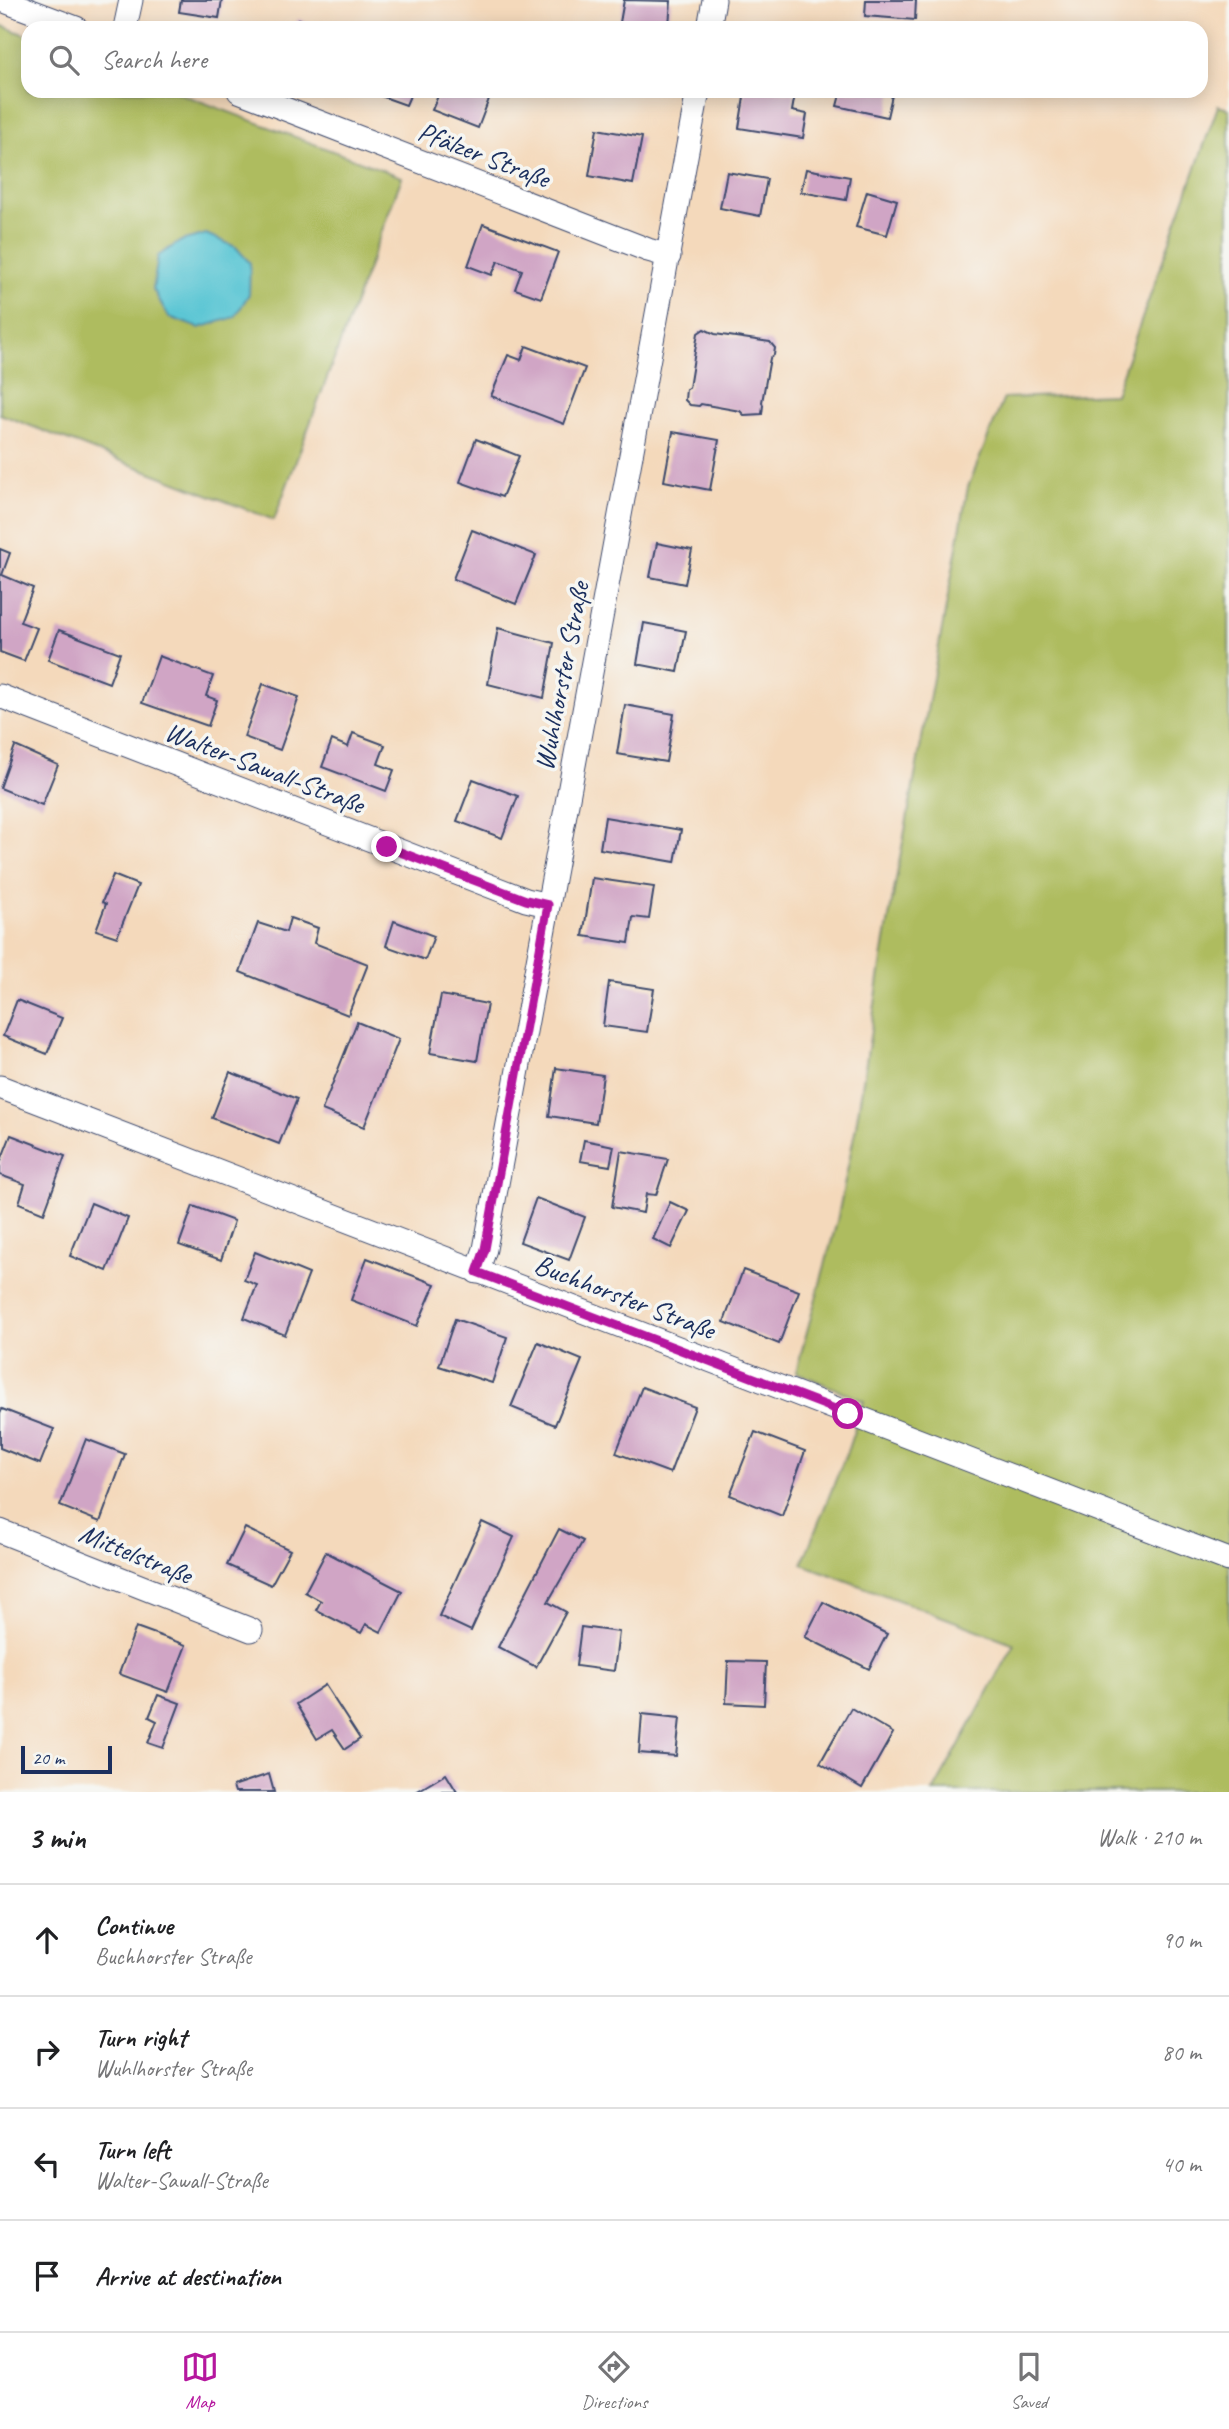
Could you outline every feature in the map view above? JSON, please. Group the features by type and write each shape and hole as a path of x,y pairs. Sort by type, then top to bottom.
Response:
{"street":[{"path":"2,0 58,21"},
{"path":"126,21 131,0"},
{"path":"710,21 714,0"},
{"name":"Pfälzer Straße","path":"257,98 669,256"},
{"name":"Wuhlhorster Straße","path":"477,1272 485,1249 697,98"},
{"name":"Walter-Sawall-Straße","path":"0,696 463,876 526,900 548,905"},
{"name":"Buchhorster Straße","path":"0,1087 1229,1560"},
{"name":"Mittelstraße","path":"0,1531 251,1630"}],"green space":[{"path":"0,25 21,33 21,98 192,98 402,177 274,520 0,414","holes":["153,289 199,328 169,317"]},
{"path":"1218,106 1229,109 1229,1792 933,1792 1015,1644 802,1564 848,1449 864,1401 796,1372 837,1221 856,1126 885,940 968,487 1004,398 1115,394"}],"water":[{"path":"206,234 236,247 250,263 249,294 235,317 199,328 169,317 153,289 158,256 181,241"}],"building":[{"path":"181,0 222,0 219,18 179,12"},
{"path":"624,0 671,1 669,21 620,21"},
{"path":"866,0 916,0 915,20 865,16"},
{"path":"386,98 409,98 406,105"},
{"path":"437,98 489,98 478,128 432,110"},
{"path":"744,98 794,98 792,111 807,114 803,138 739,128"},
{"path":"839,98 891,98 887,117 837,106"},
{"path":"597,129 642,137 633,184 589,176"},
{"path":"806,169 850,177 846,200 801,192"},
{"path":"727,172 767,179 760,216 720,208"},
{"path":"867,191 897,200 887,235 856,227"},
{"path":"483,224 558,252 541,298 515,289 522,270 498,261 492,275 468,266"},
{"path":"704,329 715,334 770,342 775,348 774,355 770,358 762,414 744,415 740,411 701,404 690,405 685,400 698,333"},
{"path":"526,346 585,368 564,424 491,396 508,355 521,360"},
{"path":"673,432 719,440 710,490 664,481"},
{"path":"476,439 519,456 502,497 460,482"},
{"path":"472,530 536,555 516,604 453,579"},
{"path":"657,543 692,550 685,584 650,577"},
{"path":"0,549 10,553 2,575 33,588 20,622 37,628 24,661 0,652"},
{"path":"644,623 686,631 678,672 637,664"},
{"path":"498,628 554,643 544,698 488,684"},
{"path":"59,630 120,653 109,683 48,660"},
{"path":"159,656 213,676 206,696 217,700 208,726 142,703"},
{"path":"263,684 299,697 280,750 244,737"},
{"path":"625,705 674,714 666,762 617,754"},
{"path":"353,733 385,745 378,764 394,770 386,791 322,767 332,740 348,747"},
{"path":"15,746 58,765 42,805 0,788"},
{"path":"473,779 518,796 502,838 457,821"},
{"path":"605,817 681,830 675,862 600,849"},
{"path":"113,875 138,885 117,937 96,930 106,904 102,902"},
{"path":"592,878 654,887 649,919 633,917 629,943 583,936"},
{"path":"290,918 318,928 314,943 368,964 348,1015 240,972 258,923 286,932"},
{"path":"394,921 434,936 425,960 386,946"},
{"path":"609,982 654,989 647,1032 603,1026"},
{"path":"441,995 487,1004 477,1061 430,1053"},
{"path":"17,1000 62,1018 47,1054 3,1036"},
{"path":"357,1022 399,1039 364,1127 322,1110"},
{"path":"556,1068 603,1075 596,1123 549,1116"},
{"path":"230,1072 297,1099 279,1144 212,1118"},
{"path":"11,1135 65,1156 44,1213 19,1203 25,1184 0,1175 0,1163"},
{"path":"584,1140 614,1146 610,1166 580,1161"},
{"path":"621,1151 668,1159 656,1195 646,1194 643,1213 612,1207"},
{"path":"536,1198 585,1217 569,1260 520,1242"},
{"path":"670,1202 689,1211 671,1248 653,1239"},
{"path":"91,1203 128,1218 107,1271 70,1256"},
{"path":"193,1206 234,1221 221,1260 179,1245"},
{"path":"255,1252 309,1274 285,1335 244,1318 257,1285 244,1280"},
{"path":"367,1258 435,1284 417,1326 351,1300"},
{"path":"743,1270 799,1291 779,1344 724,1322"},
{"path":"455,1319 507,1337 492,1383 439,1366"},
{"path":"538,1342 582,1360 555,1425 511,1407"},
{"path":"642,1387 695,1407 670,1473 616,1453"},
{"path":"2,1409 54,1429 40,1464 0,1448"},
{"path":"755,1432 805,1451 782,1516 730,1495"},
{"path":"86,1439 125,1454 100,1522 60,1506"},
{"path":"482,1522 514,1537 471,1631 439,1616"},
{"path":"245,1528 290,1550 271,1585 227,1565"},
{"path":"559,1529 583,1541 548,1602 566,1612 536,1667 498,1647"},
{"path":"326,1552 402,1591 381,1632 366,1624 361,1633 316,1610 321,1601 305,1592"},
{"path":"823,1602 887,1634 869,1669 805,1637"},
{"path":"136,1627 186,1645 168,1692 119,1674"},
{"path":"581,1627 619,1632 614,1671 576,1666"},
{"path":"728,1661 766,1662 764,1705 726,1703"},
{"path":"325,1685 360,1739 345,1749 332,1730 317,1739 296,1704"},
{"path":"158,1695 180,1703 163,1748 148,1743 157,1721 149,1717"},
{"path":"851,1708 893,1733 862,1788 820,1763"},
{"path":"642,1714 680,1718 676,1756 639,1753"},
{"path":"269,1774 274,1792 235,1792 233,1786"},
{"path":"446,1774 457,1792 416,1792"}],"route":[{"path":"387,847 526,900 548,905 485,1249 477,1272 848,1414"}]}
